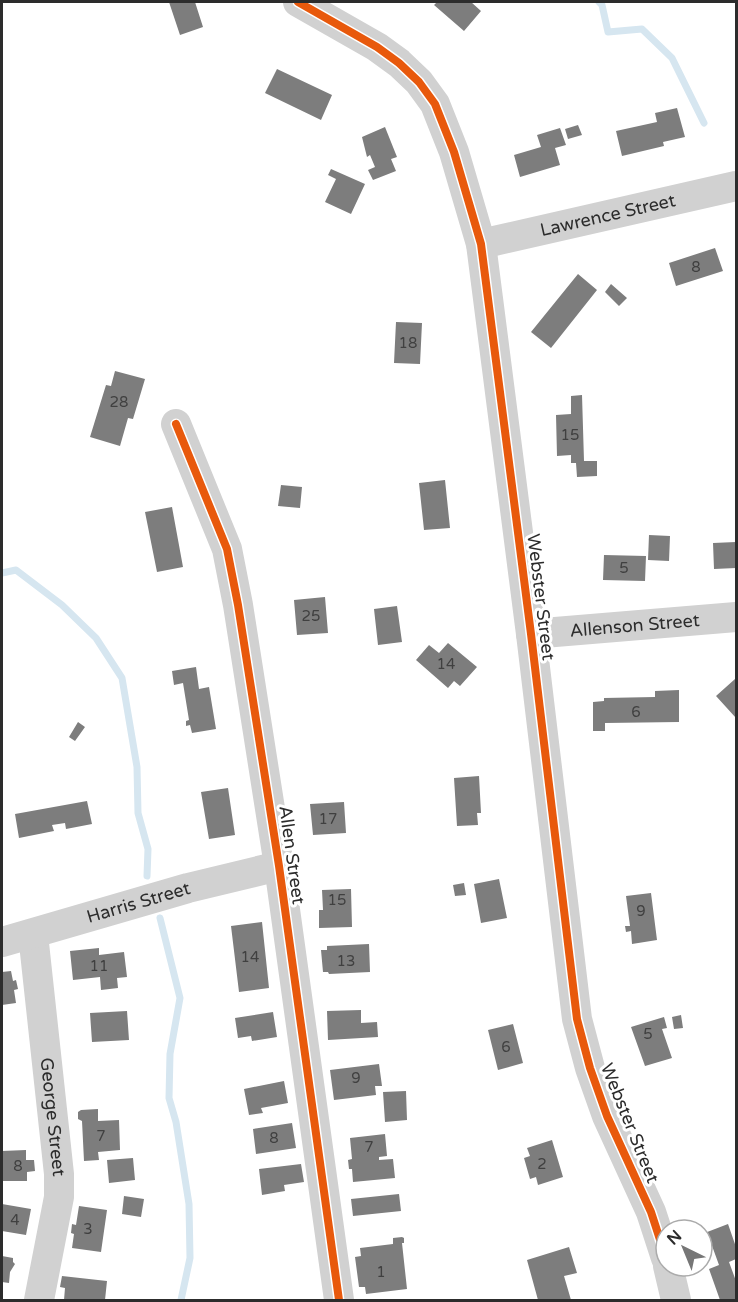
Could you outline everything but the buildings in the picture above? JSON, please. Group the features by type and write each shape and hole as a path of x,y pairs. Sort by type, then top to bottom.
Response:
{"street":[{"name":"Webster Street","path":"298,2 376,47 399,63 419,82 435,104 454,152 480,244 531,634 577,1019 590,1068 607,1116 654,1221"},
{"name":"Lawrence Street","path":"480,244 736,186"},
{"name":"Allen Street","path":"176,424 227,549 238,605 279,866 339,1300"},
{"name":"Allenson Street","path":"531,634 736,617"},
{"name":"Harris Street","path":"2,942 188,888 279,866"},
{"name":"George Street","path":"33,934 59,1174 58,1197 39,1300"},
{"path":"671,1278 676,1300"}],"waterway":[{"path":"599,2 602,5 608,32 642,29 672,58 704,123"},
{"path":"2,573 16,570 62,605 96,638 122,678 137,767 138,813 148,849 147,876"},
{"path":"160,918 180,998 170,1054 169,1098 176,1122 189,1204 190,1258 181,1300"}],"cycle path":[{"path":"298,2 377,47 419,82 435,104 454,152 481,244 577,1019 590,1068 607,1116 654,1221"},
{"path":"176,424 227,549 238,605 279,866 339,1300"}]}
